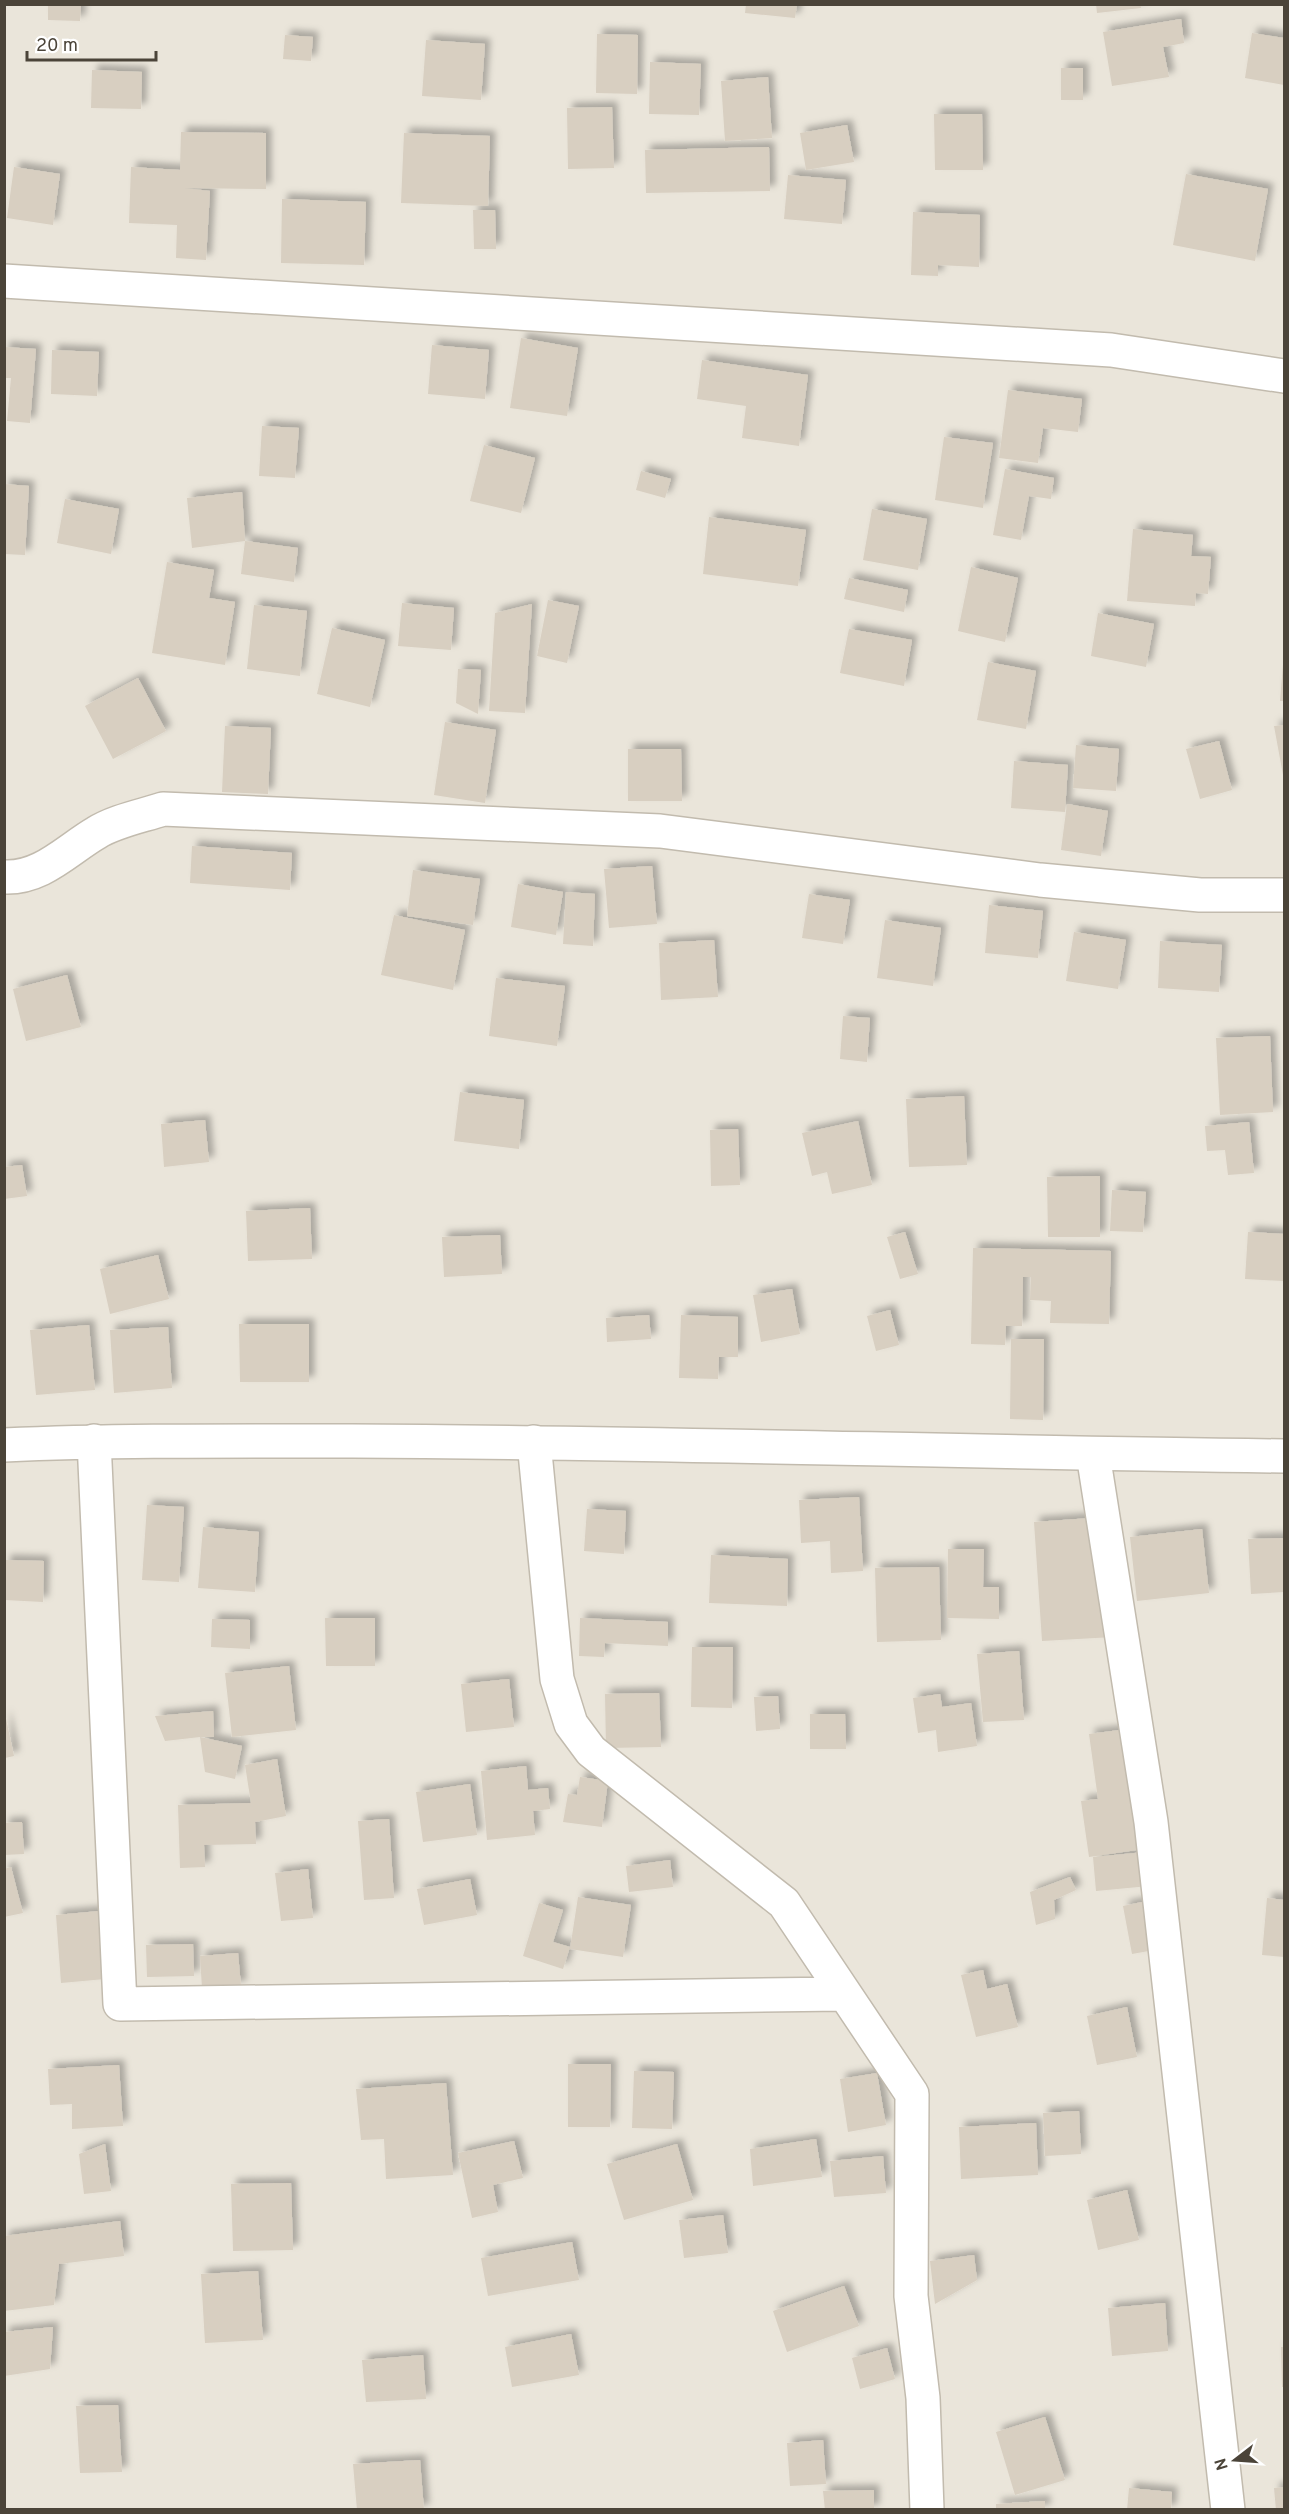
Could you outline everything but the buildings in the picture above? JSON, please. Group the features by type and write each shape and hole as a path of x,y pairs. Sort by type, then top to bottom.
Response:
{"street":[{"path":"4,281 1111,350 1284,376"},
{"path":"4,877 12,878 48,867 98,831 163,809 660,831 1040,880 1200,895 1284,895"},
{"path":"94,1441 120,2004 843,1994"},
{"path":"4,1445 94,1441 534,1442 1284,1456"},
{"path":"534,1442 557,1679 571,1724 591,1752 784,1903 912,2094 911,2296 923,2398 927,2510"},
{"path":"1093,1454 1151,1822 1228,2510"}],"shaded area":[{"path":"5,5 1284,5 1284,2509 5,2509"}]}
